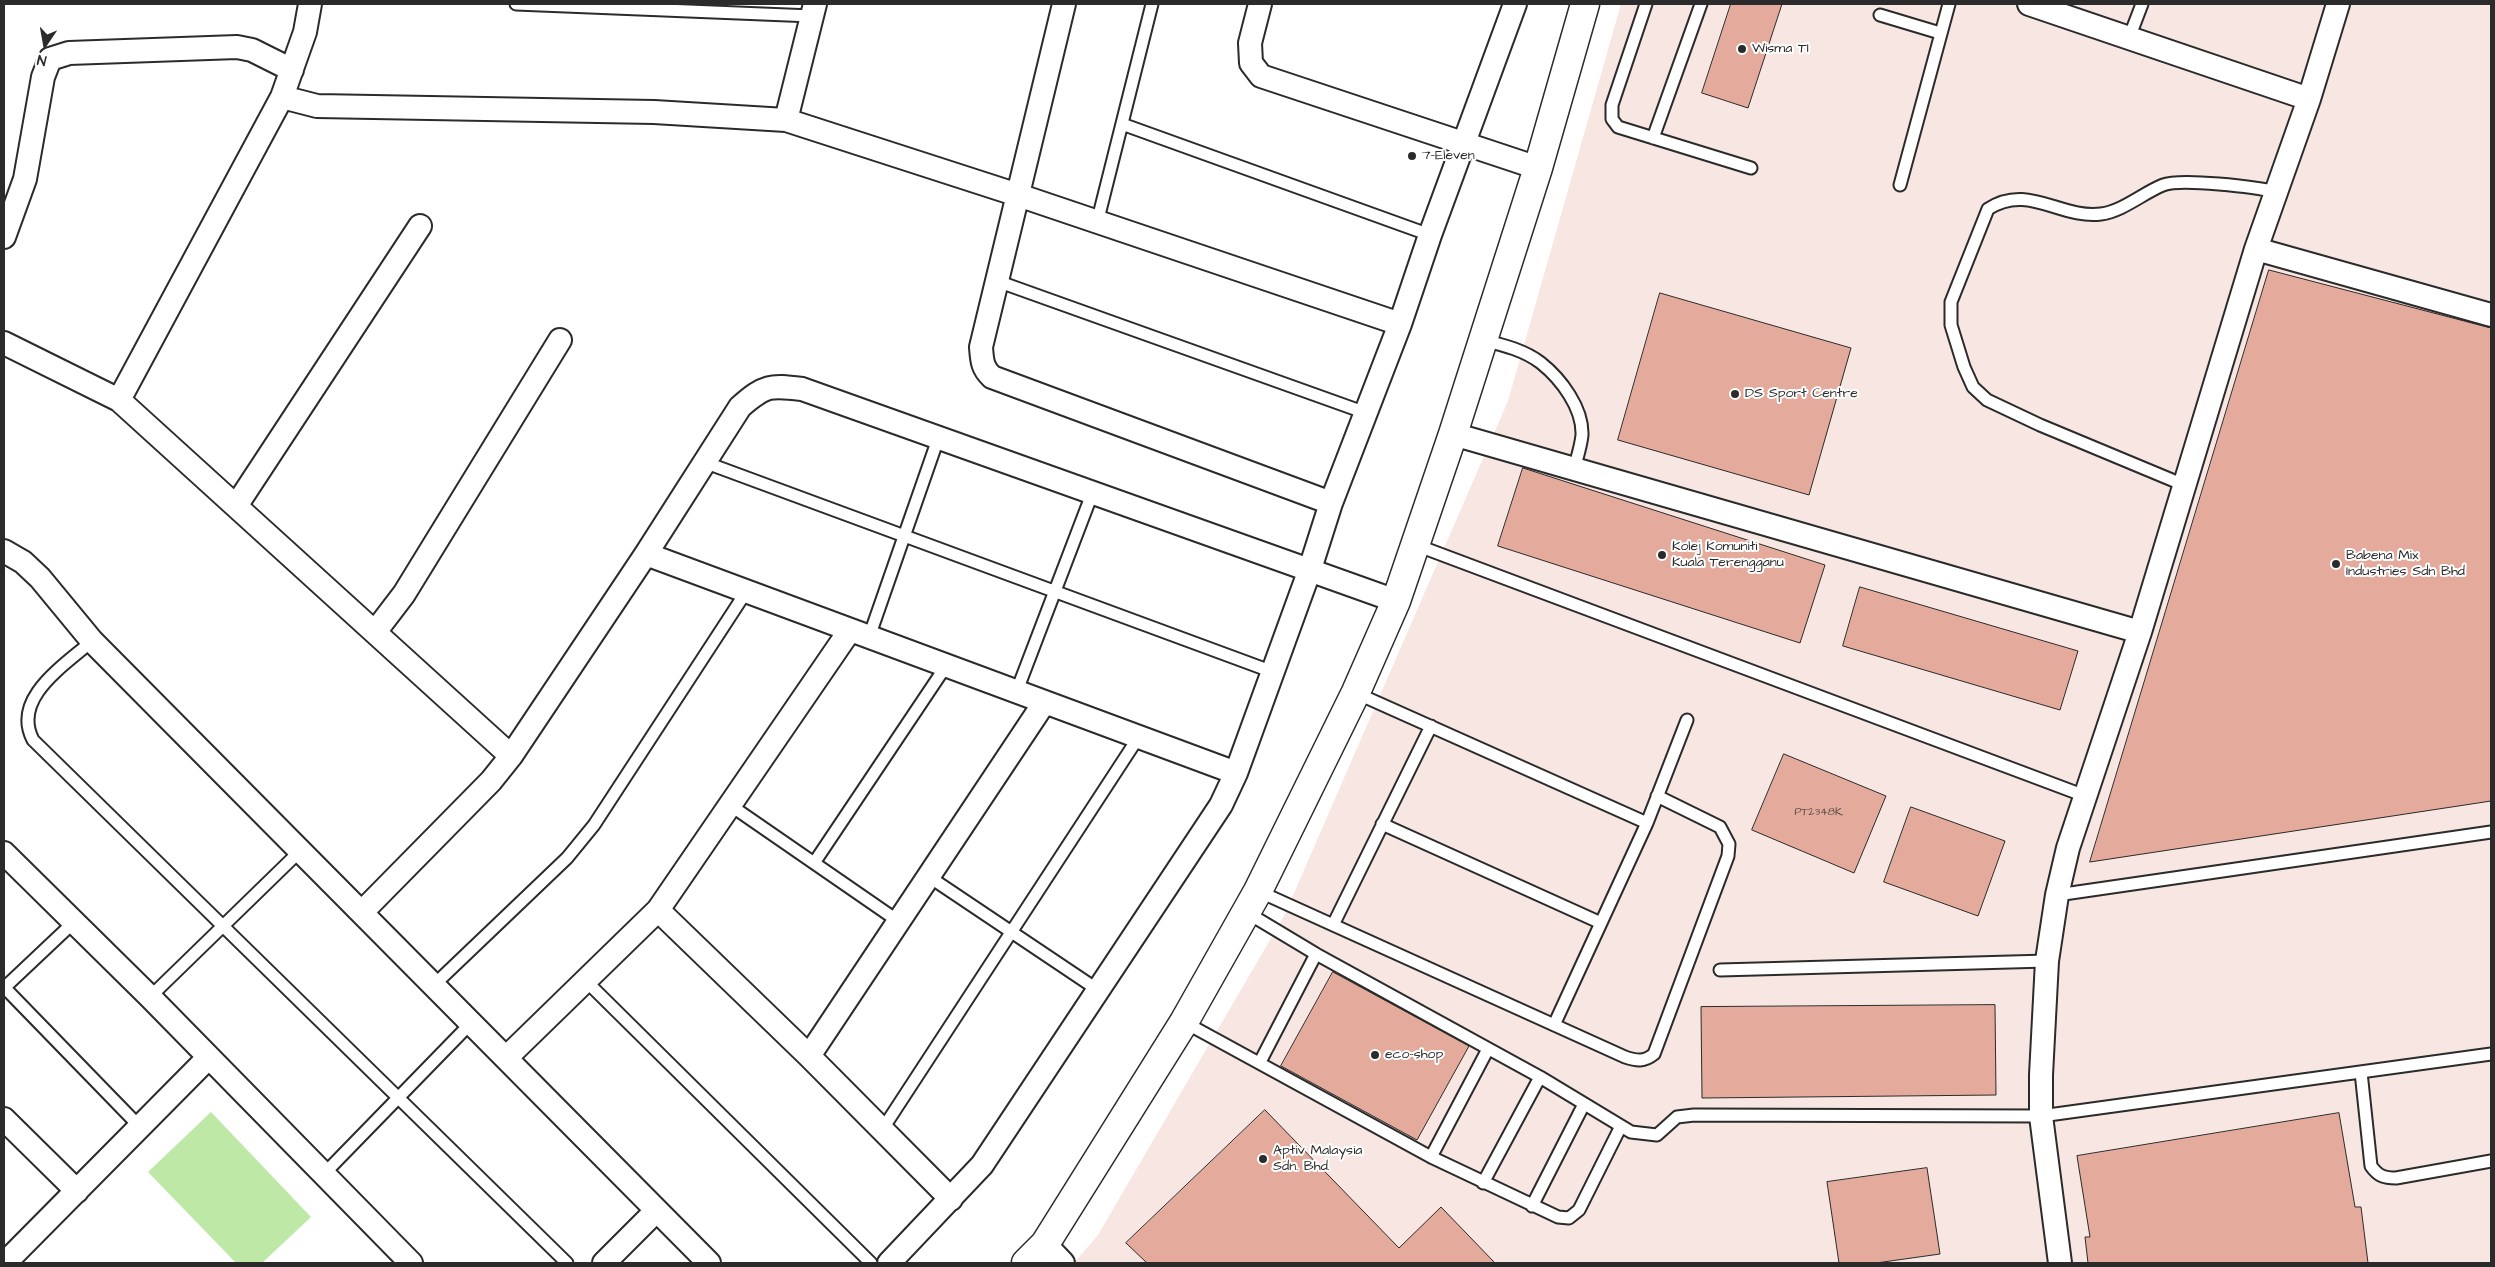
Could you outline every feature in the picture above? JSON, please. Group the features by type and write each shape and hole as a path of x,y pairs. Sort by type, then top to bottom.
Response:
{"street":[{"path":"119,400 282,96 305,32 310,4"},
{"path":"1064,4 982,347 982,361 985,370 992,376 1331,504"},
{"path":"1260,4 1250,43 1251,63 1261,76 1538,168"},
{"path":"889,1263 982,1165 1221,805 1236,773 1309,572 1331,504 1400,324 1430,235 1515,4"},
{"path":"1063,1263 1036,1254 1184,1022 1252,902 1356,692 1396,601 1453,434 1538,168 1585,4"},
{"path":"2029,4 2309,99"},
{"path":"2060,1263 2041,1116 2041,1075 2047,961 2068,848 2140,632 2256,249 2309,99 2338,4"},
{"path":"786,120 813,10"},
{"path":"4,237 25,179 42,77 50,59 69,53 237,47 252,50 292,70"},
{"path":"282,96 317,106 654,112 786,120 1018,195 1400,324"},
{"path":"236,506 420,226"},
{"path":"2256,249 2491,315"},
{"path":"375,632 404,594 560,340"},
{"path":"4,343 119,400 511,756"},
{"path":"362,912 491,781 511,756 646,554 740,407 758,391 776,386 802,389 1309,572 1396,601"},
{"path":"1453,434 2140,632"},
{"path":"4,551 23,562 40,578 92,641 299,852 362,912 709,1263"},
{"path":"646,554 1016,693 1236,773"},
{"path":"506,1058 658,910 730,805 859,634"},
{"path":"809,1056 1044,703"},
{"path":"4,852 150,997 411,1263"},
{"path":"658,910 809,1056 951,1199"},
{"path":"5,1263 208,1058"},
{"path":"7,1128 77,1191"},
{"path":"604,1263 656,1211"}],"lane":[{"path":"516,4 813,10"},
{"path":"1098,223 1152,4"},
{"path":"1646,4 1612,105 1612,119 1618,127 1751,168"},
{"path":"1653,138 1701,4"},
{"path":"1900,185 1949,4"},
{"path":"2129,38 2142,4"},
{"path":"1880,15 1940,33"},
{"path":"1122,124 1430,235"},
{"path":"2184,484 2040,425 1987,400 1973,387 1964,367 1951,325 1951,302 1988,209 2000,202 2015,198 2085,213 2102,214 2165,184 2255,186 2276,192"},
{"path":"997,281 1366,413"},
{"path":"1483,340 1514,349 1540,362 1556,377 1579,414 1582,435 1574,469"},
{"path":"859,634 904,536 938,439"},
{"path":"704,462 1273,672"},
{"path":"1016,693 1092,494"},
{"path":"1416,544 2080,811"},
{"path":"434,985 567,858 594,825 746,592"},
{"path":"92,641 48,679 39,691 27,715 28,728 33,740 224,925 397,1099 567,1263"},
{"path":"814,864 946,666"},
{"path":"1356,692 1647,823"},
{"path":"1554,1025 1647,823 1687,720"},
{"path":"1333,925 1431,726"},
{"path":"882,1130 1138,738"},
{"path":"1252,902 1333,925 1636,1061 1647,1060 1654,1054 1728,856 1729,844 1720,827 1657,796"},
{"path":"730,805 898,921"},
{"path":"1382,824 1601,923"},
{"path":"2058,894 2491,832"},
{"path":"150,997 299,852"},
{"path":"928,876 1098,990"},
{"path":"1252,902 1316,954 1540,1077 1631,1132 1647,1135 1657,1135 1677,1117 1694,1114 2041,1116 2491,1054"},
{"path":"74,922 4,987 140,1127"},
{"path":"1260,1062 1316,954"},
{"path":"1720,970 2047,961"},
{"path":"586,981 871,1263"},
{"path":"1184,1022 1431,1157 1558,1217 1569,1218 1580,1210 1621,1126"},
{"path":"323,1175 471,1024"},
{"path":"1431,1157 1488,1049"},
{"path":"2361,1072 2371,1166 2377,1174 2385,1178 2396,1178 2491,1161"},
{"path":"1484,1182 1540,1077"},
{"path":"1532,1206 1584,1104"}],"shaded area":[{"path":"1621,4 2491,4 2491,1263 1074,1263 1098,1235 1284,916 1508,401"}],"green space":[{"path":"211,1112 311,1217 262,1263 236,1263 148,1172"}],"building":[{"name":"Wisma TI","path":"1731,4 1782,4 1748,108 1702,93"},
{"name":"Babena Mix Industries Sdn Bhd","path":"2269,270 2491,328 2491,801 2090,862"},
{"name":"DS Sport Centre","path":"1660,293 1851,348 1809,495 1618,440"},
{"name":"Kolej Komuniti Kuala Terengganu","path":"1523,468 1825,565 1800,643 1498,546"},
{"path":"1860,587 2078,651 2060,710 1843,646"},
{"path":"1784,754 1886,796 1854,873 1752,830"},
{"path":"1911,807 2005,841 1978,916 1884,882"},
{"name":"eco-shop","path":"1333,972 1469,1046 1417,1140 1281,1066"},
{"path":"1995,1005 1996,1095 1702,1098 1701,1007"},
{"name":"Aptiv Malaysia Sdn. Bhd.","path":"1265,1110 1399,1248 1441,1207 1495,1263 1147,1263 1126,1243"},
{"path":"2339,1113 2355,1207 2361,1207 2368,1263 2088,1263 2085,1237 2090,1237 2077,1156"},
{"path":"1927,1168 1940,1254 1876,1263 1839,1263 1827,1182"}],"place":[{"name":"Wisma TI","path":"1742,49"},
{"name":"7-Eleven","path":"1412,156"},
{"name":"DS Sport Centre","path":"1735,394"},
{"name":"Kolej Komuniti Kuala Terengganu","path":"1662,555"},
{"name":"Babena Mix Industries Sdn Bhd","path":"2336,564"},
{"name":"eco-shop","path":"1375,1055"},
{"name":"Aptiv Malaysia Sdn. Bhd.","path":"1263,1159"}]}
